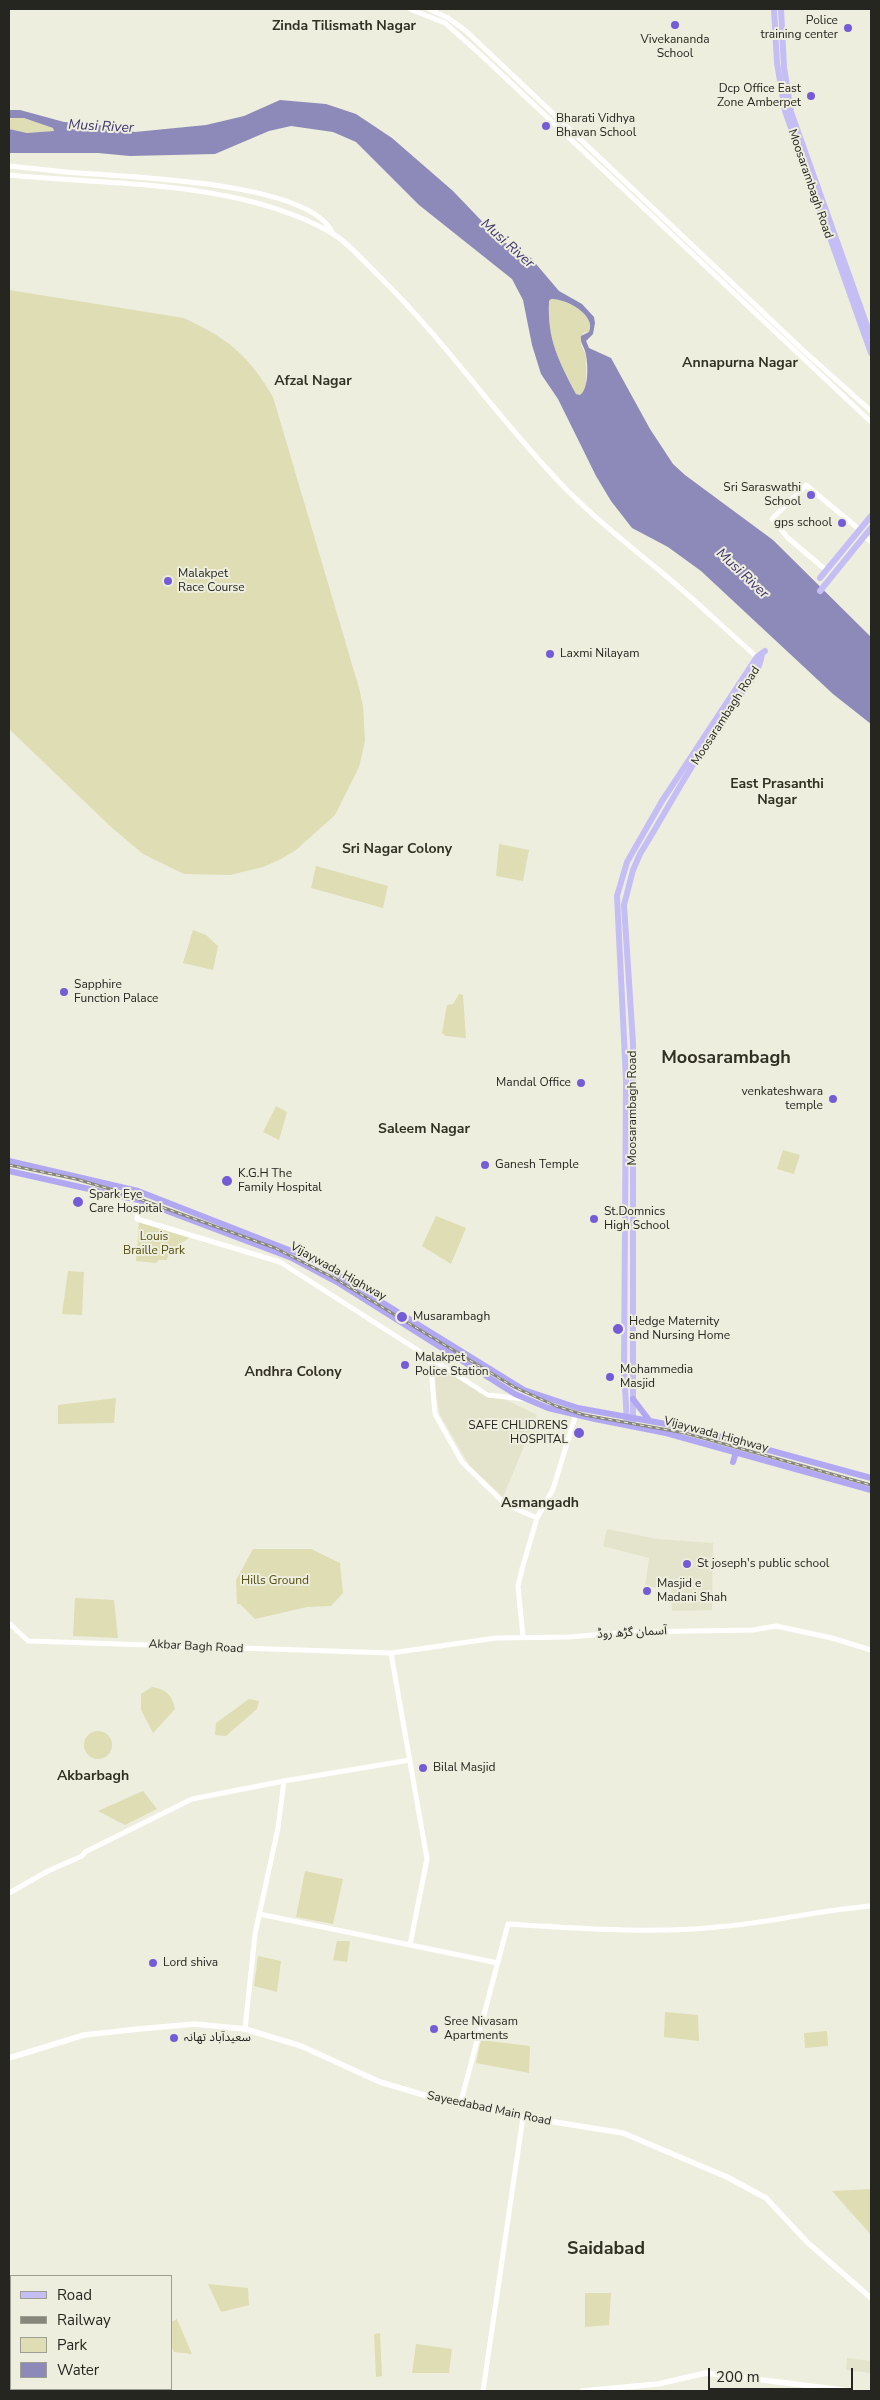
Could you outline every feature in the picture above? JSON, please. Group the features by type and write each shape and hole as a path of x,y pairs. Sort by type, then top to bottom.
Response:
{"highway":[{"name":"Vijaywada Highway","path":"9,1160 138,1191 289,1249 327,1268 524,1390 578,1408 688,1428 871,1478"},
{"name":"Vijaywada Highway","path":"9,1171 138,1200 284,1255 323,1275 527,1399 548,1408 666,1433 871,1490"},
{"path":"323,1275 327,1268"},
{"path":"633,1399 649,1420"},
{"path":"733,1462 736,1452"},
{"path":"800,1470 806,1460"}],"main road":[{"name":"Moosarambagh Road","path":"774,9 777,63 785,111 871,352"},
{"name":"Moosarambagh Road","path":"781,9 784,66 791,112 871,337"},
{"path":"820,591 862,533 871,516"},
{"path":"820,578 862,533 871,528"},
{"name":"Moosarambagh Road","path":"630,1425 634,1417 633,1043 625,898 632,870 640,854 727,712 750,682 761,656"},
{"name":"Moosarambagh Road","path":"630,1425 626,1416 626,1071 617,896 627,862 662,801 761,656"},
{"name":"Sayeedabad Main Road","path":"9,2058 84,2036 139,2029 195,2024 245,2029 301,2046 380,2082 460,2105 623,2133 727,2178 766,2198 808,2242 871,2298"},
{"path":"582,2391 658,2384 706,2373 851,2391"}],"street":[{"path":"410,9 445,23 480,54 871,422"},
{"path":"429,9 448,18 466,31 805,352 871,411"},
{"path":"9,166 178,179 235,189 282,201 314,213 329,227 332,233"},
{"path":"9,175 187,190 257,203 279,210 332,233 402,298 525,445 581,504 761,656"},
{"path":"826,570 788,538 772,519 806,485 871,542"},
{"path":"138,1200 137,1219 280,1262 430,1356 488,1395 527,1399"},
{"path":"430,1356 435,1414 462,1462 505,1504 537,1518"},
{"path":"523,1637 518,1586 537,1518 553,1489 576,1414"},
{"name":"Akbar Bagh Road","path":"9,1623 28,1641 391,1653"},
{"name":"آسمان گڑھ روڈ","path":"391,1653 496,1638 568,1637 632,1632 753,1630 776,1626 832,1638 871,1650"},
{"path":"391,1653 416,1787 427,1859 410,1945"},
{"path":"9,1893 48,1871 82,1856 85,1852 192,1799 284,1781 410,1760"},
{"path":"245,2029 259,1914 278,1828 284,1781"},
{"path":"460,2105 508,1924 666,1931 719,1927 828,1910 871,1906"},
{"path":"259,1914 498,1963"},
{"path":"483,2391 523,2117"}],"shaded area":[{"path":"435,1365 537,1415 503,1497 470,1466 440,1415 436,1395"},
{"path":"607,1529 657,1539 713,1543 712,1610 672,1611 671,1588 645,1587 649,1558 603,1546"},
{"path":"847,2358 871,2361 871,2373 846,2370"}],"green space":[{"path":"9,118 24,118 53,128 55,131 27,133 9,129"},
{"name":"Malakpet Race Course","path":"9,290 184,318 213,333 236,350 255,370 273,397 359,688 363,706 365,741 359,767 335,815 296,850 281,859 263,867 230,875 184,874 143,854 110,826 9,729"},
{"path":"551,299 564,301 578,309 584,314 590,326 589,332 583,333 581,345 586,355 586,387 581,395 576,394 555,349 549,315 549,301"},
{"path":"499,844 529,850 523,881 496,876"},
{"path":"316,866 388,886 383,908 311,888"},
{"path":"193,930 206,935 218,946 213,970 183,963"},
{"path":"459,994 463,995 466,1038 446,1036 442,1033 447,1005 453,1004"},
{"path":"276,1106 287,1112 279,1140 263,1132"},
{"path":"783,1150 800,1155 794,1174 777,1169"},
{"path":"436,1216 466,1228 451,1264 422,1246"},
{"name":"Louis Braille Park","path":"139,1222 189,1238 178,1245 174,1254 169,1254 167,1260 159,1260 156,1263 136,1261"},
{"path":"68,1271 84,1272 82,1315 62,1314"},
{"path":"116,1398 114,1423 58,1424 58,1405"},
{"name":"Hills Ground","path":"253,1549 311,1549 340,1563 343,1593 331,1606 307,1607 255,1619 240,1604 237,1604 236,1580"},
{"path":"75,1598 114,1600 118,1638 73,1636"},
{"path":"152,1687 161,1689 168,1694 175,1709 153,1733 141,1710 141,1694"},
{"path":"249,1699 259,1701 257,1709 226,1736 215,1735 216,1723"},
{"path":"98,1731 108,1735 112,1745 108,1755 98,1759 88,1755 84,1745 88,1735"},
{"path":"143,1791 157,1809 125,1825 98,1811"},
{"path":"305,1871 343,1879 333,1924 296,1917"},
{"path":"337,1941 350,1941 347,1962 333,1960"},
{"path":"258,1956 281,1961 277,1992 254,1986"},
{"path":"665,2012 698,2015 699,2041 664,2037"},
{"path":"827,2031 828,2046 805,2048 804,2033"},
{"path":"481,2040 530,2046 529,2073 476,2063"},
{"path":"871,2189 871,2235 832,2191"},
{"path":"208,2284 248,2288 249,2305 221,2312"},
{"path":"585,2293 611,2293 609,2325 585,2327"},
{"path":"177,2319 192,2354 174,2352 172,2347 172,2322"},
{"path":"380,2333 382,2376 376,2377 374,2334"},
{"path":"416,2344 452,2349 449,2373 412,2373"}],"water":[{"name":"Musi River","path":"280,100 326,104 356,114 392,138 453,191 499,239 531,258 559,291 582,304 594,317 595,323 593,334 586,341 589,348 611,358 650,429 673,464 773,540 871,637 871,724 833,694 701,571 668,547 632,528 611,501 596,476 558,399 541,374 532,345 523,300 512,279 419,205 356,142 333,132 291,126 269,131 215,154 130,156 98,153 9,153 9,129 27,133 54,131 53,128 24,118 9,118 9,110 20,110 64,122 94,124 135,132 206,125 244,116","holes":["557,299 578,309 584,314 590,326 589,332 581,336 586,355 587,370 585,388 580,395 576,394 564,371 552,339 549,301"]}],"railway":[{"path":"9,1165 76,1179 120,1192 275,1248 334,1278 514,1387 556,1406 584,1415 685,1433 871,1485"}],"place":[{"name":"Vivekananda School","path":"675,25"},
{"name":"Police training center","path":"848,28"},
{"name":"Dcp Office East Zone Amberpet","path":"811,96"},
{"name":"Bharati Vidhya Bhavan School","path":"546,126"},
{"name":"Sri Saraswathi School","path":"811,495"},
{"name":"gps school","path":"842,523"},
{"name":"Malakpet Race Course","path":"168,581"},
{"name":"Laxmi Nilayam","path":"550,654"},
{"name":"Sapphire Function Palace","path":"64,992"},
{"name":"Mandal Office","path":"581,1083"},
{"name":"venkateshwara temple","path":"833,1099"},
{"name":"Ganesh Temple","path":"485,1165"},
{"name":"K.G.H The Family Hospital","path":"227,1181"},
{"name":"Spark Eye Care Hospital","path":"78,1202"},
{"name":"St.Domnics High School","path":"594,1219"},
{"name":"Musarambagh","path":"402,1317"},
{"name":"Hedge Maternity and Nursing Home","path":"618,1329"},
{"name":"Malakpet Police Station","path":"405,1365"},
{"name":"Mohammedia Masjid","path":"610,1377"},
{"name":"SAFE CHLIDRENS HOSPITAL","path":"579,1433"},
{"name":"St joseph's public school","path":"687,1564"},
{"name":"Masjid e Madani Shah","path":"647,1591"},
{"name":"Bilal Masjid","path":"423,1768"},
{"name":"Lord shiva","path":"153,1963"},
{"name":"Sree Nivasam Apartments","path":"434,2029"},
{"name":"سعیدآباد تھانہ","path":"174,2038"}],"district":[{"name":"Zinda Tilismath Nagar","path":"344,27"},
{"name":"Annapurna Nagar","path":"740,364"},
{"name":"Afzal Nagar","path":"313,382"},
{"name":"East Prasanthi Nagar","path":"777,794"},
{"name":"Sri Nagar Colony","path":"397,850"},
{"name":"Moosarambagh","path":"726,1059"},
{"name":"Saleem Nagar","path":"424,1130"},
{"name":"Andhra Colony","path":"293,1373"},
{"name":"Asmangadh","path":"540,1504"},
{"name":"Akbarbagh","path":"93,1777"},
{"name":"Saidabad","path":"606,2250"}]}
